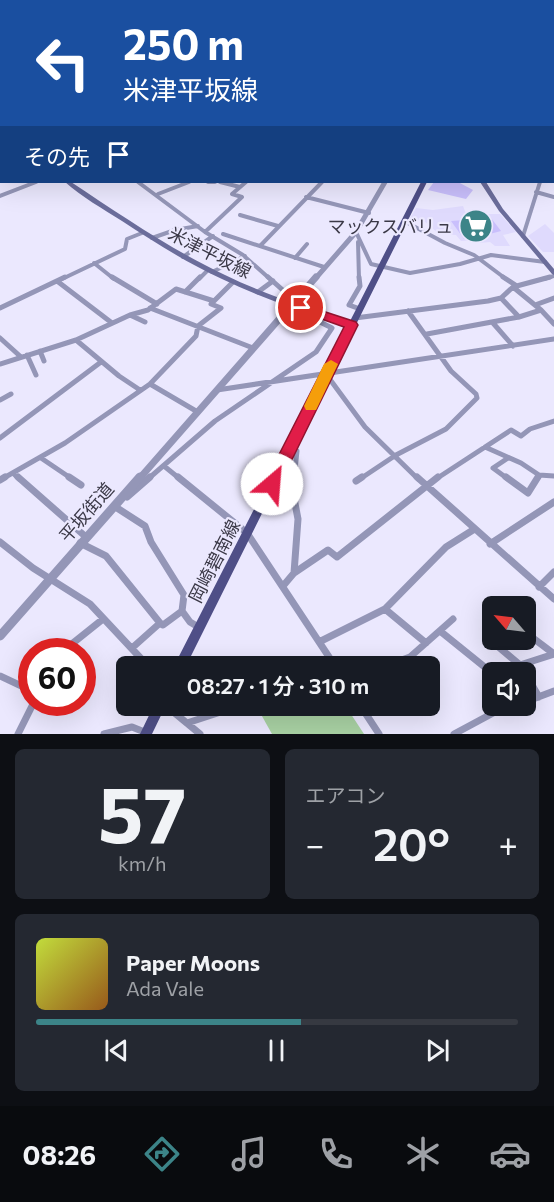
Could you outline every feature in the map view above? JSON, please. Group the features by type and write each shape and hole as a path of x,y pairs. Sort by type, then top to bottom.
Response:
{"main road":[{"name":"米津平坂線","path":"69,183 142,233 233,282 293,302 323,315 355,317"},
{"name":"岡崎碧南線","path":"185,656 423,183"},
{"path":"484,183 501,210 554,274"},
{"path":"147,733 157,716"}],"street":[{"path":"0,196 33,183"},
{"path":"142,183 206,232 244,255 293,302"},
{"path":"158,195 187,183"},
{"path":"224,183 240,187"},
{"path":"206,232 242,197 232,194 245,183"},
{"path":"185,292 210,271 244,255 257,245 318,183"},
{"path":"215,390 324,267 357,235 384,183"},
{"path":"523,236 540,183"},
{"path":"536,192 554,197"},
{"path":"306,197 369,213"},
{"path":"240,214 278,226"},
{"path":"404,221 480,258 554,324"},
{"path":"152,238 175,230 198,226"},
{"path":"0,308 125,249 127,239 142,233"},
{"path":"223,234 324,267"},
{"path":"357,235 371,264 380,268 410,273 501,255 545,262"},
{"path":"357,235 360,286 349,306 355,317 501,298 515,287 554,274"},
{"path":"183,257 213,236"},
{"path":"295,258 307,244"},
{"path":"94,263 121,284 157,304"},
{"path":"57,281 112,323"},
{"path":"258,292 273,281"},
{"path":"0,480 41,458 150,384 196,336 198,326 221,308 211,304 233,282"},
{"path":"0,364 76,340 150,308 176,289 214,301"},
{"path":"501,298 519,317"},
{"path":"535,305 554,298"},
{"path":"150,308 198,326 219,337 253,348"},
{"path":"427,334 493,323 541,310"},
{"path":"356,482 396,455 446,429 477,398 476,394 451,370 427,334 408,311"},
{"path":"130,315 145,322"},
{"path":"200,628 190,622 182,611 184,595 151,542 145,526 114,506 215,421 316,352 332,328 320,322 323,315"},
{"path":"493,323 513,346"},
{"path":"0,338 24,356 36,375"},
{"path":"215,390 554,339"},
{"path":"76,340 101,362 140,390"},
{"path":"39,351 44,361"},
{"path":"0,438 101,362"},
{"path":"326,374 365,428 473,530 554,598"},
{"path":"150,384 196,411"},
{"name":"平坂街道","path":"0,636 215,390"},
{"path":"0,400 11,394"},
{"path":"283,586 294,573 328,550 337,557 426,485 511,430 520,436 530,429 554,421"},
{"path":"485,447 539,476 554,476"},
{"path":"290,449 297,451 293,493 298,519 294,573"},
{"path":"41,458 81,484"},
{"path":"508,458 493,468 526,494 539,476"},
{"path":"164,466 247,533 328,656"},
{"path":"13,473 83,540 106,556 160,623"},
{"path":"490,544 552,506"},
{"path":"319,642 385,609 446,547 473,530"},
{"path":"0,542 49,578 90,604 139,656"},
{"path":"539,587 554,572"},
{"path":"385,609 426,643"},
{"path":"132,648 160,623 163,624 182,611"},
{"path":"79,638 103,619"},
{"path":"411,656 453,619"},
{"path":"440,631 482,665"},
{"path":"536,640 554,654 536,663"},
{"path":"501,650 514,662"},
{"path":"0,676 18,684"},
{"path":"536,698 554,691"},
{"path":"536,692 539,697"},
{"path":"18,734 27,716"},
{"path":"178,716 200,734"},
{"path":"187,723 208,716"},
{"path":"367,716 379,734"},
{"path":"454,734 488,716"},
{"path":"104,734 132,728 147,733"}],"shaded area":[{"path":"463,206 466,214 500,214 516,232 503,235 510,246 495,246 490,242 479,243 477,240 461,241 456,235 439,234 424,221 409,220 416,208 433,210"},
{"path":"545,224 554,233 554,252 543,252 528,236"}],"green space":[{"path":"262,716 352,716 364,734 272,734"}],"building":[{"path":"433,183 460,183 473,190 466,199 428,190"},
{"name":"マックスバリュ","path":"491,218 501,231 486,235 489,238 464,239 451,221"}],"slow traffic":[{"path":"311,406 331,364"}],"place":[{"name":"マックスバリュ","path":"476,226"}],"route":[{"path":"272,484 352,325 301,308"}]}
